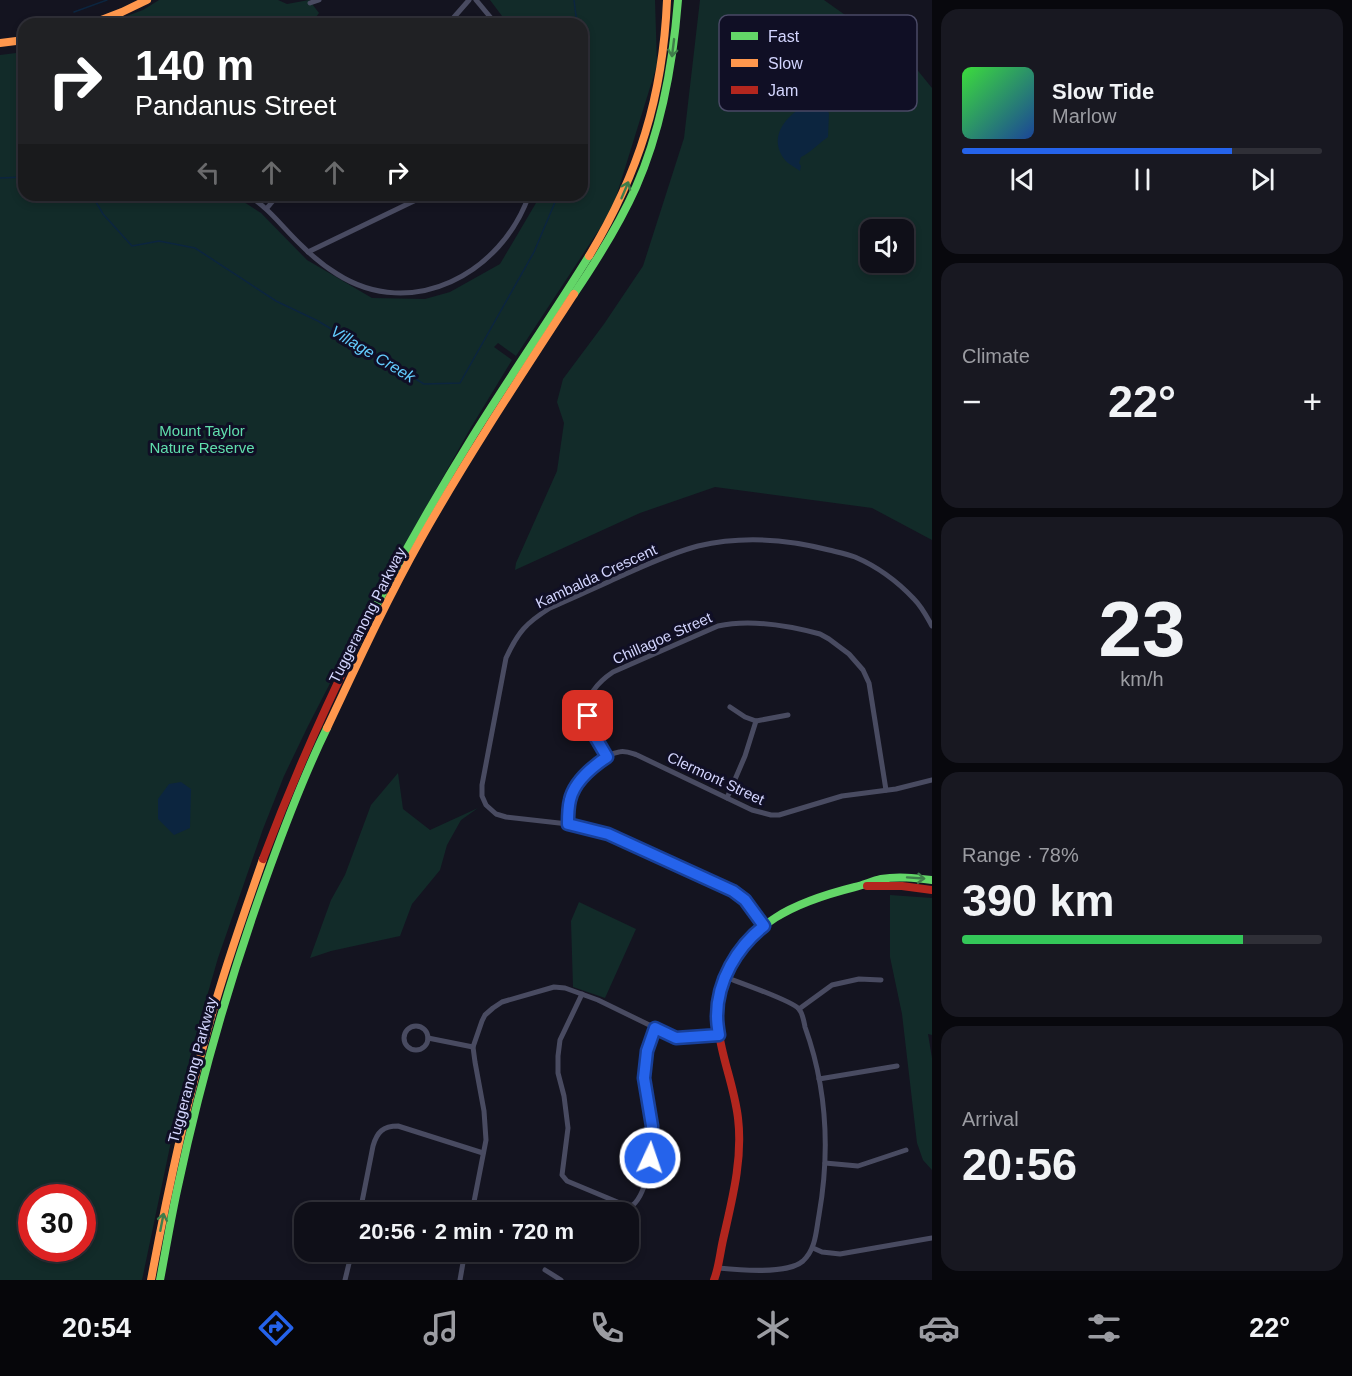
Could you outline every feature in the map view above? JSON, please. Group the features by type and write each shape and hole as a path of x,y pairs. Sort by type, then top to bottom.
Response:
{"main road":[{"path":"106,18 147,0"},
{"name":"Tuggeranong Parkway","path":"151,1280 179,1141 207,1032 236,938 280,815 343,672 416,530 470,440 590,255 620,201 638,160 654,109 663,51 667,0"},
{"name":"Tuggeranong Parkway","path":"160,1280 178,1180 210,1052 242,945 274,853 297,796 349,677 432,518 597,258 629,203 651,147 665,96 678,0"},
{"path":"0,43 18,41"},
{"path":"714,1280 736,1186 739,1158 738,1119 717,1017 718,1000 725,977 744,944 754,933 804,902 882,879 932,880"},
{"path":"859,886 902,886 932,890"},
{"path":"718,1268 719,1280"}],"street":[{"path":"310,3 320,0"},
{"path":"453,18 469,0"},
{"path":"476,0 491,18"},
{"path":"257,201 267,208 308,252 339,275 365,287 392,293 425,291 470,272 500,246 512,230 527,201"},
{"path":"267,208 273,201"},
{"path":"308,252 414,201"},
{"name":"Kambalda Crescent","path":"764,926 745,900 733,891 608,834 568,824 506,817 496,814 486,805 482,796 482,785 506,658 519,634 533,618 550,608 664,556 722,541 765,540 817,547 854,557 872,566 915,600 932,626"},
{"name":"Chillagoe Street","path":"607,757 593,733 588,716 589,698 604,678 718,626 752,622 820,634 841,646 857,662 869,683 886,790"},
{"path":"730,707 756,721 788,715"},
{"path":"727,798 745,756 756,721"},
{"name":"Clermont Street","path":"607,757 623,751 637,755 752,810 771,815 784,814 842,796 920,784 932,780"},
{"path":"568,824 570,797 574,789 607,757"},
{"path":"718,1268 750,1271 785,1268 802,1261 813,1248 824,1186 826,1134 819,1079 809,1036 799,1009 789,1002 725,977"},
{"path":"799,1009 832,985 859,979 881,980"},
{"path":"474,1202 486,1140 484,1111 473,1047 482,1021 493,1008 502,1002 554,987 566,988 676,1038 719,1035"},
{"path":"582,994 560,1040 558,1056 558,1073 568,1128 561,1175 567,1181 627,1206 633,1205 639,1198 650,1158 652,1126 644,1078 647,1051 655,1028"},
{"path":"417,1026 425,1030 428,1038 425,1047 415,1051 407,1047 404,1037 407,1030 417,1026"},
{"path":"428,1038 473,1047"},
{"path":"819,1079 897,1066"},
{"path":"362,1202 373,1146 377,1135 385,1127 398,1126 483,1153"},
{"path":"825,1163 858,1166 906,1150"},
{"path":"813,1248 822,1252 840,1254 932,1238"},
{"path":"345,1280 349,1262"},
{"path":"460,1280 463,1262"},
{"path":"545,1270 561,1280"}],"green space":[{"path":"159,0 278,0 287,4 309,0 319,13 315,18 121,18 143,10"},
{"name":"Mount Taylor Nature Reserve","path":"490,0 655,0 657,65 612,210 516,356 498,343 494,347 512,360 470,429 359,627 284,776 218,958 199,1024 182,1089 142,1280 0,1280 0,55 18,53 18,201 242,201 261,213 307,260 372,298 425,299 450,292 500,264 536,201 588,201 588,18 504,18"},
{"path":"700,0 824,0 845,15 719,15 719,111 917,111 917,70 932,88 932,540 872,508 715,487 640,513 515,570 516,563 557,471 564,423 557,402 563,379 643,266 684,138"},
{"path":"398,773 403,809 430,830 478,808 461,820 447,845 440,870 412,904 400,936 331,951 310,958 331,900 345,875 371,805"},
{"path":"890,895 932,898 932,1035 928,1034 932,1058 932,1170 923,1160 917,1143 902,1014 890,957"},
{"path":"579,902 636,929 605,998 573,987 571,921"}],"water":[{"path":"797,111 827,111 829,113 828,137 801,157 800,171 788,163 778,144 779,135 789,118"},
{"path":"181,782 191,789 190,828 174,835 158,819 158,799 169,784"}],"waterway":[{"path":"74,12 107,0"},
{"name":"Village Creek","path":"574,0 576,18"},
{"path":"0,178 18,177"},
{"name":"Village Creek","path":"95,201 103,214 132,246 159,241 195,248 276,301 318,321 424,384 460,383 534,252 555,201"}],"traffic: fast":[{"path":"574,294 615,229 645,165 665,95 678,0"},
{"path":"355,647 397,567 457,462 589,256"},
{"path":"160,1280 187,1146 230,985 283,832 327,728"},
{"path":"722,983 732,962 745,944 759,930 793,908 881,879 900,877 932,880"}],"traffic: slow":[{"path":"106,18 147,0"},
{"path":"589,256 622,194 645,133 660,69 667,0"},
{"path":"0,43 18,41"},
{"path":"327,728 384,608 422,537 515,384 574,294"},
{"path":"151,1280 177,1152 200,1057 228,962 263,859"}],"traffic: jam":[{"path":"263,859 306,752 355,647"},
{"path":"867,886 902,886 932,890"},
{"path":"714,1280 733,1195 739,1149 735,1100 719,1036 718,1002 722,983"}],"route":[{"path":"588,716 593,733 607,757 574,789 570,797 568,824 608,834 733,891 745,900 764,926 744,944 725,977 718,1000 719,1035 676,1038 655,1028 644,1065 645,1090 652,1126 650,1158"}]}
